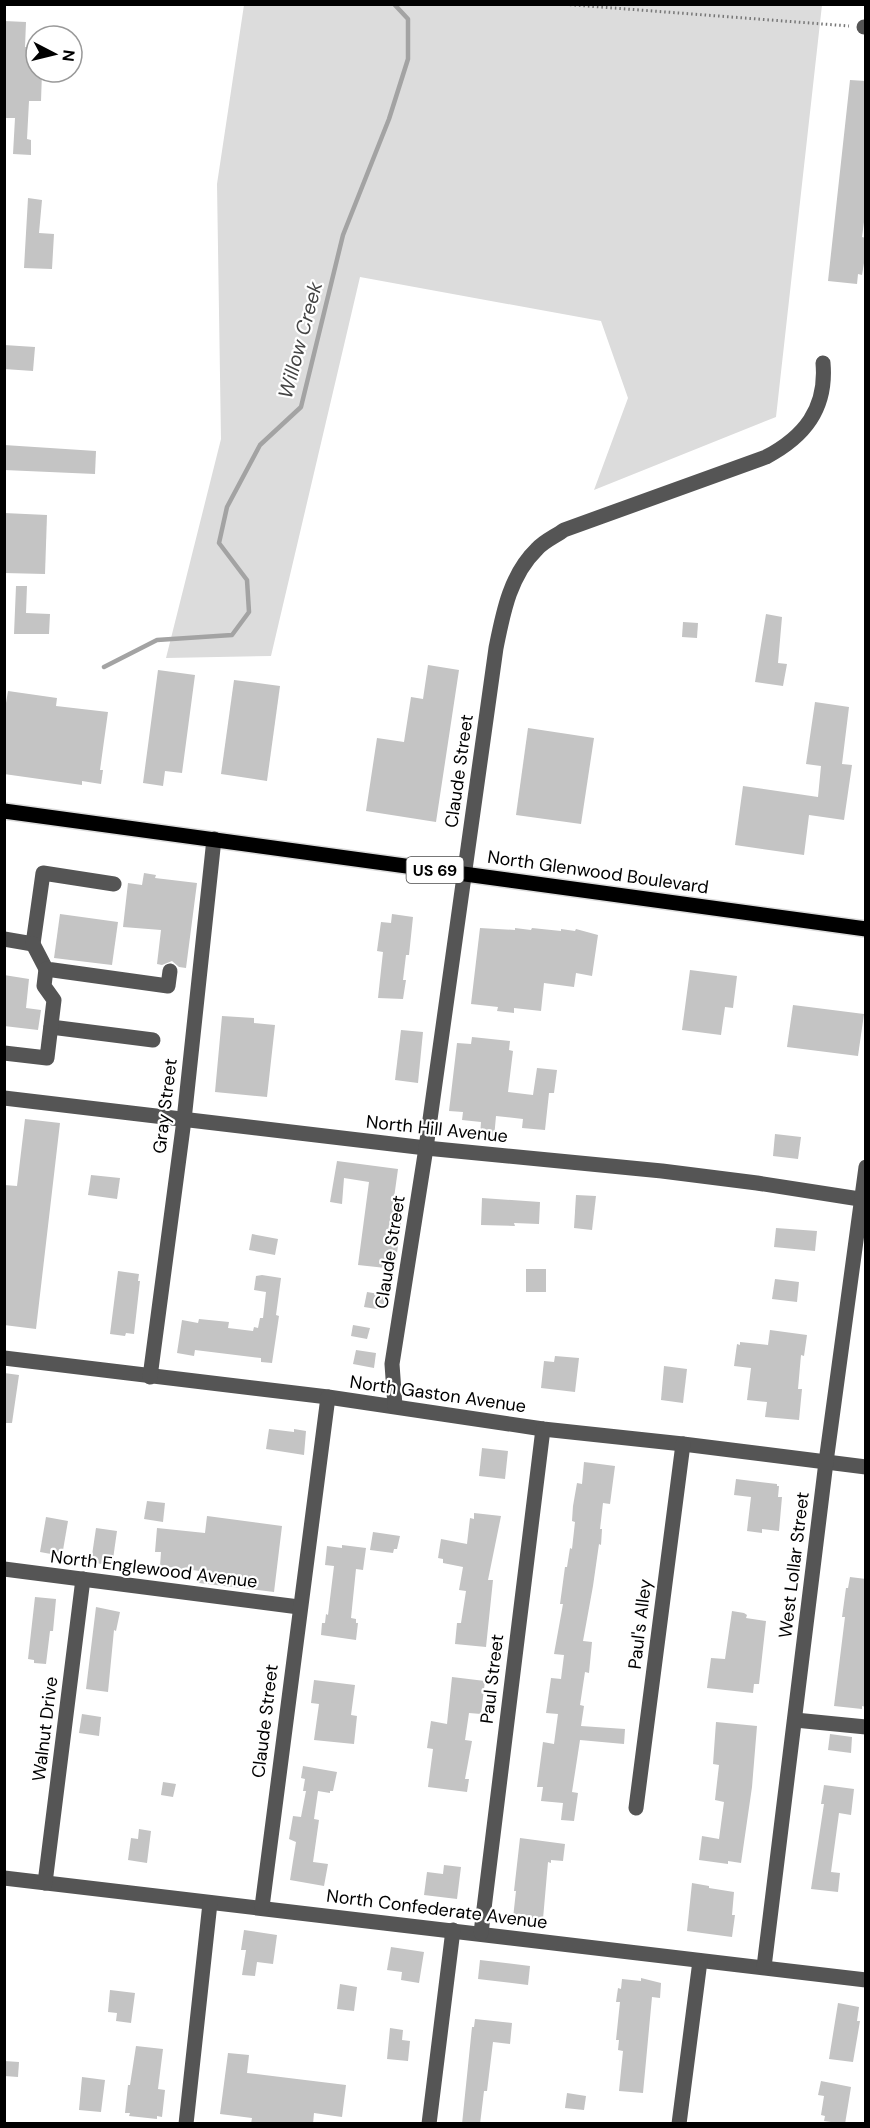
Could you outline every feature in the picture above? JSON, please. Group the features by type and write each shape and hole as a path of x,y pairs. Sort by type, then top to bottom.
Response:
{"main road":[{"name":"North Glenwood Boulevard","path":"4,811 866,929"}],"street":[{"name":"Claude Street","path":"395,1406 392,1364 426,1148 496,648 510,592 522,568 537,548 564,530 766,457 785,447 802,432 815,414 822,392 823,363"},
{"name":"Gray Street","path":"150,1377 184,1120 214,839"},
{"path":"4,1053 47,1059 54,1000 44,986 46,969 33,944 43,873 114,884"},
{"path":"4,939 33,944"},
{"path":"46,969 168,986 170,971"},
{"path":"51,1027 153,1040"},
{"name":"North Hill Avenue","path":"4,1098 426,1148 674,1173 863,1199"},
{"name":"West Lollar Street","path":"764,1967 826,1462 866,1167"},
{"name":"North Gaston Avenue","path":"4,1358 328,1397 543,1429 866,1467"},
{"name":"Claude Street","path":"262,1907 299,1607 328,1397"},
{"name":"Paul Street","path":"481,1933 543,1429"},
{"name":"Paul's Alley","path":"636,1808 683,1444"},
{"name":"North Englewood Avenue","path":"4,1569 299,1607"},
{"name":"Walnut Drive","path":"45,1883 83,1579"},
{"path":"795,1720 866,1727"},
{"name":"North Confederate Avenue","path":"4,1878 866,1980"},
{"path":"186,2124 210,1903"},
{"path":"429,2124 453,1930"},
{"path":"679,2124 700,1961"}],"path":[{"path":"561,4 865,27"}],"shaded area":[{"path":"244,5 822,5 776,417 594,490 628,398 601,321 360,277 271,656 166,658 221,439 217,184"}],"building":[{"path":"4,21 26,22 24,24 24,84 42,84 41,101 29,101 27,139 31,140 31,155 13,154 15,118 4,118"},
{"path":"850,80 866,81 866,207 862,237 866,238 866,251 862,275 858,274 857,284 828,281"},
{"path":"28,198 42,200 39,233 54,234 52,269 24,268"},
{"path":"4,345 35,347 33,371 4,369"},
{"path":"4,445 96,451 95,474 4,470"},
{"path":"4,513 47,515 45,574 4,573"},
{"path":"16,586 27,586 26,613 50,614 49,634 14,634"},
{"path":"766,614 782,617 778,663 787,664 783,686 755,682"},
{"path":"683,622 698,623 697,638 682,637"},
{"path":"428,665 459,670 436,822 366,811 377,738 404,742 411,697 423,699"},
{"path":"158,670 195,675 182,773 165,771 163,786 143,783"},
{"path":"234,680 280,686 267,781 221,774"},
{"path":"8,691 57,698 56,706 108,712 100,770 103,770 101,784 82,781 82,785 4,774 4,715"},
{"path":"815,702 849,707 842,764 852,765 844,820 809,815 804,855 735,845 743,786 818,797 821,766 806,764"},
{"path":"528,728 594,738 581,824 516,815"},
{"path":"144,873 156,875 155,878 197,883 186,968 179,967 172,961 162,965 157,964 161,930 123,927 128,883 142,885"},
{"path":"60,914 118,922 112,965 54,958"},
{"path":"392,914 413,917 409,955 406,955 403,999 378,998 383,952 377,951 381,922 391,923"},
{"path":"480,928 531,930 532,928 561,931 561,929 575,931 576,929 598,935 592,976 576,973 574,987 544,983 541,1011 514,1008 514,1013 497,1011 498,1007 471,1004"},
{"path":"690,970 737,976 733,1008 725,1007 721,1035 682,1030"},
{"path":"4,975 29,979 26,1008 41,1010 38,1030 4,1026"},
{"path":"793,1005 864,1014 858,1056 787,1047"},
{"path":"222,1016 254,1018 254,1023 275,1025 267,1097 215,1092"},
{"path":"401,1030 423,1032 418,1083 395,1080"},
{"path":"472,1037 510,1041 509,1050 513,1051 508,1092 533,1095 537,1068 557,1070 554,1093 549,1093 545,1130 522,1128 523,1119 496,1116 494,1138 480,1137 481,1122 462,1120 463,1112 449,1111 457,1043 471,1044"},
{"path":"25,1119 60,1123 36,1329 4,1325 4,1185 17,1186"},
{"path":"775,1134 801,1137 798,1159 773,1156"},
{"path":"337,1161 398,1169 394,1198 404,1199 395,1269 358,1265 369,1182 344,1178 342,1204 330,1202"},
{"path":"91,1175 120,1178 117,1199 88,1195"},
{"path":"576,1195 596,1196 592,1230 574,1228"},
{"path":"482,1198 540,1202 539,1224 481,1225"},
{"path":"776,1228 817,1231 815,1251 774,1247"},
{"path":"252,1234 278,1239 275,1255 249,1250"},
{"path":"526,1269 546,1269 546,1292 526,1292"},
{"path":"118,1271 139,1274 138,1281 140,1281 134,1334 126,1333 125,1336 110,1334"},
{"path":"256,1276 281,1278 276,1315 279,1316 272,1363 261,1362 261,1358 195,1350 194,1356 177,1353 182,1320 198,1323 199,1319 229,1322 228,1328 253,1331 254,1327 258,1328 260,1318 263,1318 266,1292 254,1290"},
{"path":"775,1279 799,1282 797,1302 772,1299"},
{"path":"367,1292 385,1295 383,1310 364,1307"},
{"path":"353,1325 370,1328 367,1339 351,1336"},
{"path":"770,1330 807,1335 804,1356 801,1355 798,1389 802,1389 799,1420 765,1417 767,1402 747,1400 751,1368 734,1366 737,1344 740,1345 740,1342 768,1345"},
{"path":"356,1350 376,1353 374,1368 353,1364"},
{"path":"555,1356 579,1358 575,1392 541,1388 544,1361 554,1362"},
{"path":"664,1366 687,1369 683,1403 661,1400"},
{"path":"4,1373 19,1375 12,1423 4,1423"},
{"path":"269,1429 306,1431 304,1455 266,1449"},
{"path":"482,1448 508,1451 505,1479 479,1476"},
{"path":"584,1462 615,1466 610,1504 603,1503 601,1545 599,1544 583,1641 592,1642 589,1673 585,1672 580,1705 584,1706 581,1726 625,1729 624,1744 580,1740 572,1792 578,1793 574,1821 561,1820 563,1803 541,1801 543,1787 537,1787 543,1742 554,1744 558,1714 546,1713 551,1678 561,1679 564,1655 554,1654 563,1604 560,1604 565,1567 567,1567 570,1548 572,1549 575,1522 572,1521 573,1506 577,1483 582,1484"},
{"path":"736,1479 779,1486 778,1497 782,1497 779,1531 762,1529 762,1533 747,1531 751,1497 734,1495"},
{"path":"147,1501 165,1503 163,1522 144,1519"},
{"path":"474,1513 501,1516 488,1580 493,1580 486,1647 455,1644 457,1623 461,1623 466,1591 459,1590 463,1567 443,1563 443,1559 438,1558 441,1539 467,1544 470,1518 474,1519"},
{"path":"207,1516 282,1526 274,1592 199,1583 200,1571 160,1566 161,1552 155,1552 157,1528 205,1533"},
{"path":"46,1517 68,1521 62,1556 40,1552"},
{"path":"96,1528 117,1531 112,1566 91,1562"},
{"path":"373,1532 400,1536 397,1549 394,1549 393,1553 370,1550"},
{"path":"342,1545 366,1548 363,1570 356,1569 351,1618 356,1619 358,1623 356,1640 321,1635 322,1623 325,1623 326,1614 328,1615 334,1566 325,1565 327,1546 342,1548"},
{"path":"850,1577 866,1579 866,1707 862,1706 862,1709 834,1706 845,1617 842,1617"},
{"path":"35,1597 56,1599 53,1631 50,1631 46,1664 34,1663 34,1660 28,1659"},
{"path":"96,1607 120,1612 116,1631 114,1630 108,1692 86,1689"},
{"path":"732,1611 744,1613 747,1615 746,1618 766,1621 759,1684 754,1684 753,1693 707,1688 711,1658 725,1659"},
{"path":"452,1677 485,1681 481,1714 469,1713 465,1740 472,1741 465,1779 469,1779 467,1792 428,1787 433,1749 427,1748 431,1721 447,1724"},
{"path":"314,1680 355,1685 351,1715 357,1716 354,1744 314,1740 319,1704 311,1703"},
{"path":"82,1714 101,1717 99,1736 79,1733"},
{"path":"716,1722 757,1726 752,1787 741,1863 728,1861 728,1864 699,1860 702,1836 719,1839 724,1802 715,1800 719,1765 713,1764"},
{"path":"830,1734 852,1737 851,1753 828,1750"},
{"path":"303,1766 337,1772 333,1791 330,1793 318,1791 314,1819 319,1820 313,1862 328,1864 324,1886 290,1880 296,1842 289,1839 293,1816 301,1817 306,1791 303,1791 305,1779 301,1778"},
{"path":"163,1782 176,1784 173,1797 161,1795"},
{"path":"824,1785 854,1789 851,1815 839,1813 831,1872 840,1873 838,1892 811,1889 824,1804 821,1804"},
{"path":"139,1829 151,1831 147,1863 128,1860 131,1838 138,1839"},
{"path":"520,1838 565,1844 563,1861 548,1862 543,1919 513,1918"},
{"path":"444,1865 461,1867 457,1899 424,1895 427,1872 443,1874"},
{"path":"692,1883 734,1892 732,1915 735,1915 732,1937 687,1931"},
{"path":"244,1930 277,1935 273,1964 257,1962 255,1976 242,1975 246,1950 241,1950"},
{"path":"391,1947 424,1952 419,1983 401,1980 402,1972 387,1970"},
{"path":"480,1960 530,1966 528,1985 478,1979"},
{"path":"641,1978 661,1983 660,1998 652,1997 643,2093 619,2091 623,2051 618,2050 619,2040 616,2040 620,2002 616,2002 618,1988 621,1989 622,1979 641,1981"},
{"path":"340,1984 357,1987 354,2011 337,2009"},
{"path":"110,1990 135,1993 131,2023 116,2021 117,2013 108,2012"},
{"path":"838,2003 859,2007 857,2021 860,2021 853,2062 829,2059"},
{"path":"475,2019 512,2023 510,2044 493,2042 480,2124 462,2124 472,2027 474,2027"},
{"path":"390,2028 403,2030 402,2040 410,2041 408,2061 387,2059"},
{"path":"136,2046 163,2049 158,2089 165,2090 162,2117 157,2116 157,2119 129,2116 130,2113 125,2113"},
{"path":"228,2053 249,2055 247,2073 346,2085 342,2117 314,2113 313,2124 251,2124 252,2118 220,2114"},
{"path":"4,2061 19,2062 18,2077 4,2076"},
{"path":"82,2077 105,2080 101,2112 79,2110"},
{"path":"821,2081 851,2087 845,2124 824,2121 825,2116 821,2115 824,2096 818,2095"},
{"path":"567,2093 586,2096 584,2110 565,2108"}],"waterway":[{"name":"Willow Creek","path":"104,667 157,640 232,635 249,612 247,580 219,543 227,507 260,445 301,407 343,235 389,119 408,59 408,19 394,4"}]}
